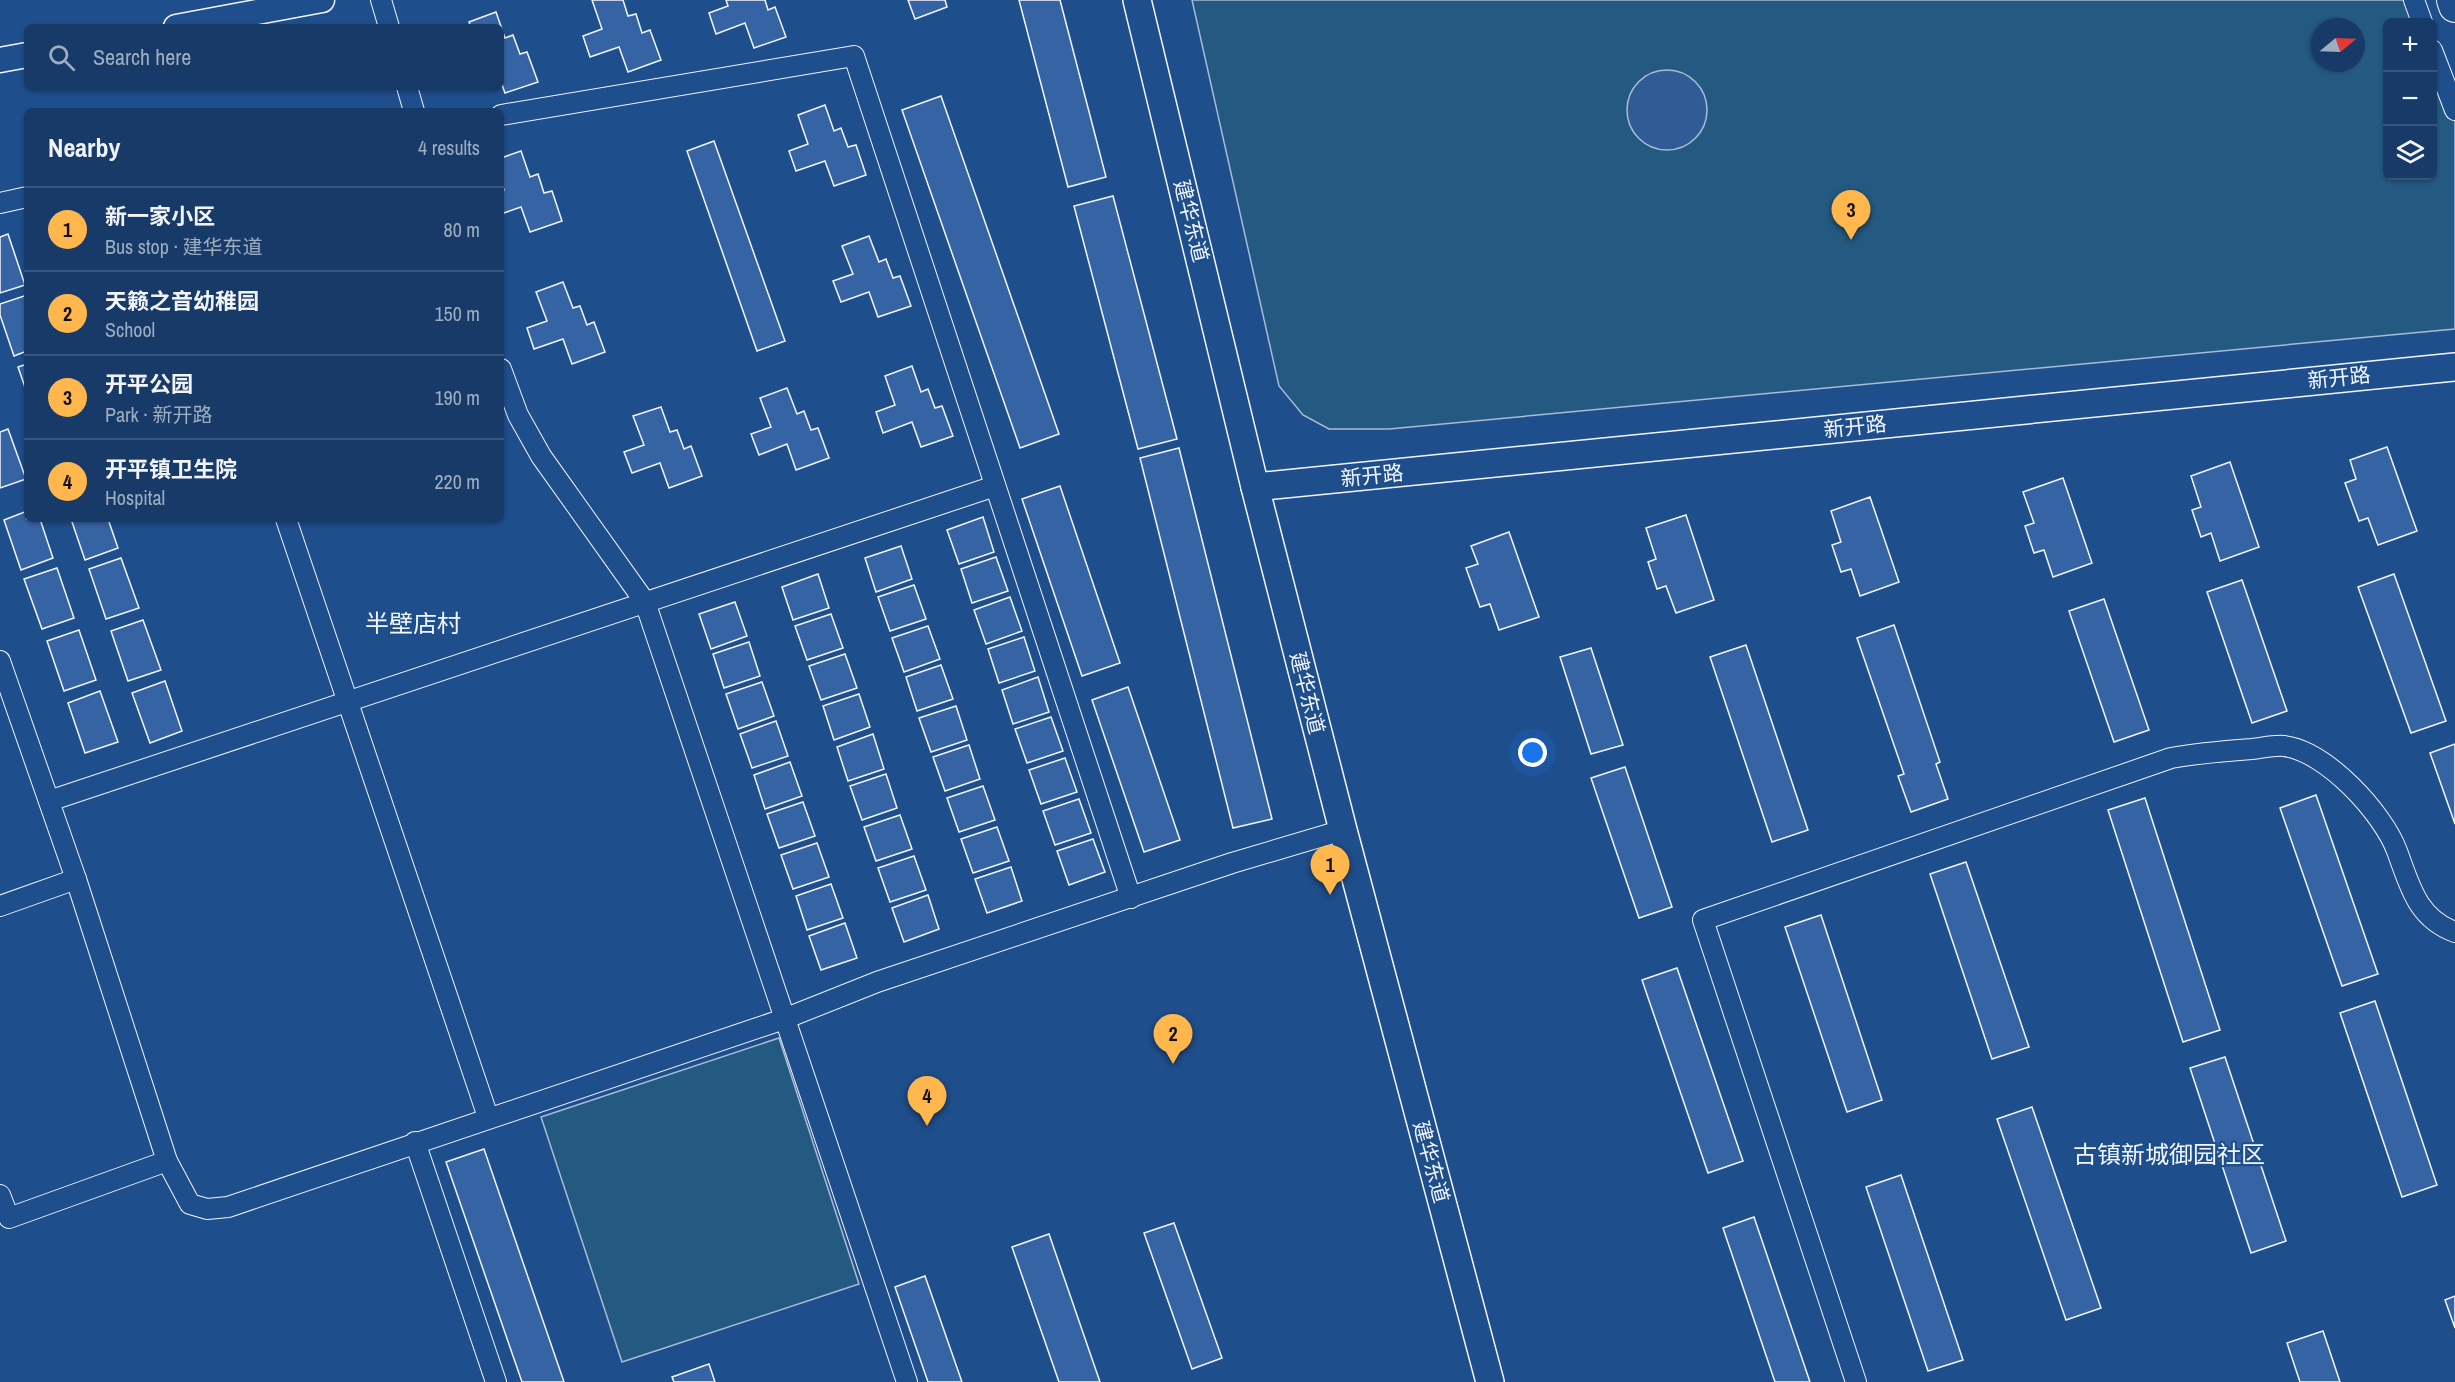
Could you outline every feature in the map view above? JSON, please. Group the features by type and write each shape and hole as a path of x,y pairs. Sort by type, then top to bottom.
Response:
{"main road":[{"name":"建华东道","path":"1137,0 1255,487 1343,830 1490,1382"},
{"path":"2453,0 2455,6"},
{"name":"新开路","path":"1255,487 2455,367"}],"street":[{"path":"192,24 322,0"},
{"path":"381,0 388,24"},
{"path":"2414,0 2421,18"},
{"path":"0,60 24,56"},
{"path":"504,114 854,56 1131,898"},
{"path":"2437,61 2455,110"},
{"path":"408,90 413,108"},
{"path":"0,203 24,198"},
{"path":"504,377 518,415 541,456 645,602 907,1382"},
{"path":"49,801 995,486"},
{"path":"287,522 488,1117"},
{"path":"0,661 76,879 167,1161 190,1204 207,1209 228,1207 488,1117 784,1019 876,982 1232,863 1343,830"},
{"path":"1856,1382 1703,920 2171,758 2199,753 2284,746 2305,753 2338,772 2367,804 2396,848 2418,905 2440,926 2455,932"},
{"path":"0,906 76,879"},
{"path":"415,1142 496,1382"},
{"path":"0,1195 9,1218 167,1161"}],"shaded area":[{"path":"1192,0 2417,0 2424,18 2383,18 2383,180 2437,180 2437,52 2455,100 2455,329 1389,429 1329,429 1303,415 1279,386"},
{"path":"1659,70 1675,70 1696,81 1707,102 1707,118 1696,139 1675,150 1659,150 1645,144 1633,132 1627,118 1627,102 1633,88 1645,76"},
{"path":"779,1038 859,1284 622,1362 541,1117"}],"building":[{"path":"592,0 623,0 628,16 636,14 642,33 650,30 661,60 628,72 619,47 590,57 583,36 602,29"},
{"path":"726,0 765,0 768,10 775,7 786,37 754,48 745,23 716,34 709,13 728,6"},
{"path":"908,0 945,0 947,7 915,19"},
{"path":"1019,0 1060,0 1106,177 1068,187"},
{"path":"496,12 500,24 470,24 469,22"},
{"path":"504,35 505,38 513,35 520,54 527,52 538,82 505,93"},
{"path":"941,96 1059,434 1020,448 902,110"},
{"path":"825,105 834,131 841,128 848,147 856,145 866,175 834,186 825,161 796,171 789,151 808,144 798,115"},
{"path":"714,141 785,341 757,351 687,151"},
{"path":"521,151 530,177 538,174 544,193 552,191 562,221 530,232 521,207 504,213 504,157"},
{"path":"1113,196 1177,439 1138,449 1074,206"},
{"path":"8,234 24,285 0,293 0,237"},
{"path":"869,236 879,262 886,259 893,278 900,276 911,306 878,317 869,292 841,302 833,281 853,274 842,246"},
{"path":"563,282 573,308 580,306 587,325 594,322 605,352 572,364 563,339 534,349 527,328 547,321 536,292"},
{"path":"24,296 24,352 14,356 0,315 0,304"},
{"path":"24,365 24,384 18,367"},
{"path":"912,366 921,392 928,389 935,408 942,406 953,436 921,447 912,422 883,433 876,412 895,405 885,376"},
{"path":"787,388 797,414 804,411 811,430 818,428 829,458 796,470 787,444 759,455 751,434 771,427 760,398"},
{"path":"661,407 670,432 677,430 684,449 691,446 702,476 669,488 660,463 632,473 624,452 644,445 633,416"},
{"path":"8,429 24,473 24,480 0,488 0,432"},
{"path":"2387,447 2417,531 2378,545 2368,518 2359,521 2345,483 2356,479 2350,460"},
{"path":"1179,448 1272,819 1233,828 1140,458"},
{"path":"2230,462 2259,547 2220,561 2211,533 2201,537 2192,510 2201,507 2191,476"},
{"path":"2063,478 2092,563 2053,577 2044,550 2034,553 2025,526 2034,523 2023,492"},
{"path":"1060,486 1120,663 1082,676 1022,499"},
{"path":"1870,497 1899,582 1860,596 1851,569 1841,572 1832,545 1841,542 1831,511"},
{"path":"24,512 24,522 41,522 53,558 21,570 4,520"},
{"path":"1686,515 1714,600 1676,613 1666,586 1657,589 1648,562 1656,559 1646,528"},
{"path":"983,517 994,552 959,564 947,530"},
{"path":"72,522 109,522 118,548 85,560"},
{"path":"1509,532 1539,617 1499,630 1490,604 1480,607 1466,568 1478,564 1471,546"},
{"path":"901,546 912,579 876,592 865,558"},
{"path":"996,557 1008,591 972,603 961,569"},
{"path":"121,558 139,608 106,619 89,569"},
{"path":"57,568 74,618 42,629 24,579"},
{"path":"818,574 829,608 793,620 782,587"},
{"path":"2394,574 2446,721 2411,733 2358,587"},
{"path":"2242,580 2287,711 2252,723 2207,592"},
{"path":"914,585 926,619 890,631 878,597"},
{"path":"1010,597 1022,631 986,644 974,610"},
{"path":"2104,599 2149,730 2114,742 2069,611"},
{"path":"735,602 747,636 711,649 699,614"},
{"path":"831,614 843,648 807,660 795,626"},
{"path":"143,620 161,670 128,681 111,631"},
{"path":"1894,625 1940,762 1936,764 1948,799 1911,812 1898,776 1904,774 1857,638"},
{"path":"928,626 940,659 904,672 892,638"},
{"path":"79,630 96,680 64,691 47,641"},
{"path":"1024,637 1035,671 999,683 988,649"},
{"path":"749,642 760,676 724,688 713,654"},
{"path":"1746,645 1808,830 1772,842 1710,657"},
{"path":"1591,648 1623,745 1591,754 1560,657"},
{"path":"845,654 857,688 821,700 809,666"},
{"path":"941,665 953,699 917,711 906,677"},
{"path":"1038,677 1049,712 1013,724 1002,690"},
{"path":"165,681 182,731 150,743 132,693"},
{"path":"762,682 774,716 738,729 726,694"},
{"path":"1128,687 1180,840 1144,852 1092,700"},
{"path":"100,691 118,742 85,753 68,703"},
{"path":"859,694 870,727 834,740 823,706"},
{"path":"956,706 967,740 931,752 919,718"},
{"path":"1051,717 1063,751 1027,763 1015,729"},
{"path":"776,721 788,756 752,768 740,734"},
{"path":"873,734 884,769 848,781 837,747"},
{"path":"2455,744 2455,824 2430,753"},
{"path":"969,745 980,779 945,791 933,757"},
{"path":"1065,758 1077,792 1041,804 1029,770"},
{"path":"790,762 802,796 765,809 754,775"},
{"path":"1625,767 1672,907 1639,918 1591,778"},
{"path":"886,774 897,808 862,820 850,786"},
{"path":"983,786 995,820 959,832 947,798"},
{"path":"2316,795 2378,974 2342,986 2280,808"},
{"path":"2145,798 2220,1030 2183,1042 2108,810"},
{"path":"1079,799 1091,833 1055,845 1043,811"},
{"path":"803,802 815,836 779,848 767,814"},
{"path":"900,815 912,849 876,861 864,827"},
{"path":"997,827 1009,861 973,873 961,839"},
{"path":"1093,839 1105,872 1069,885 1057,851"},
{"path":"817,843 829,877 793,889 781,855"},
{"path":"914,856 926,890 890,902 878,868"},
{"path":"1966,862 2029,1047 1992,1059 1930,874"},
{"path":"1011,867 1022,901 987,913 975,879"},
{"path":"831,884 843,918 807,930 796,896"},
{"path":"928,895 939,929 904,942 892,908"},
{"path":"1821,915 1882,1100 1847,1112 1785,927"},
{"path":"845,923 857,958 821,970 809,936"},
{"path":"1677,968 1743,1161 1708,1173 1642,980"},
{"path":"2375,1001 2437,1185 2402,1197 2340,1013"},
{"path":"2225,1057 2286,1241 2251,1253 2190,1068"},
{"path":"2032,1107 2101,1308 2066,1320 1997,1119"},
{"path":"484,1149 564,1382 522,1382 446,1162"},
{"path":"1901,1175 1963,1360 1928,1371 1866,1187"},
{"path":"1754,1217 1810,1382 1775,1382 1723,1228"},
{"path":"1174,1223 1222,1358 1192,1369 1144,1233"},
{"path":"1049,1234 1100,1382 1059,1382 1012,1247"},
{"path":"925,1276 962,1382 928,1382 895,1287"},
{"path":"2455,1296 2455,1328 2445,1300"},
{"path":"2323,1331 2340,1382 2300,1382 2287,1343"},
{"path":"709,1364 715,1382 674,1382 672,1377"}],"place":[{"name":"开平公园","path":"1851,240"},
{"name":"新一家小区","path":"1330,895"},
{"name":"天籁之音幼稚园","path":"1173,1064"},
{"name":"开平镇卫生院","path":"927,1126"}],"district":[{"name":"半壁店村","path":"413,624"},
{"name":"古镇新城御园社区","path":"2169,1155"}]}
